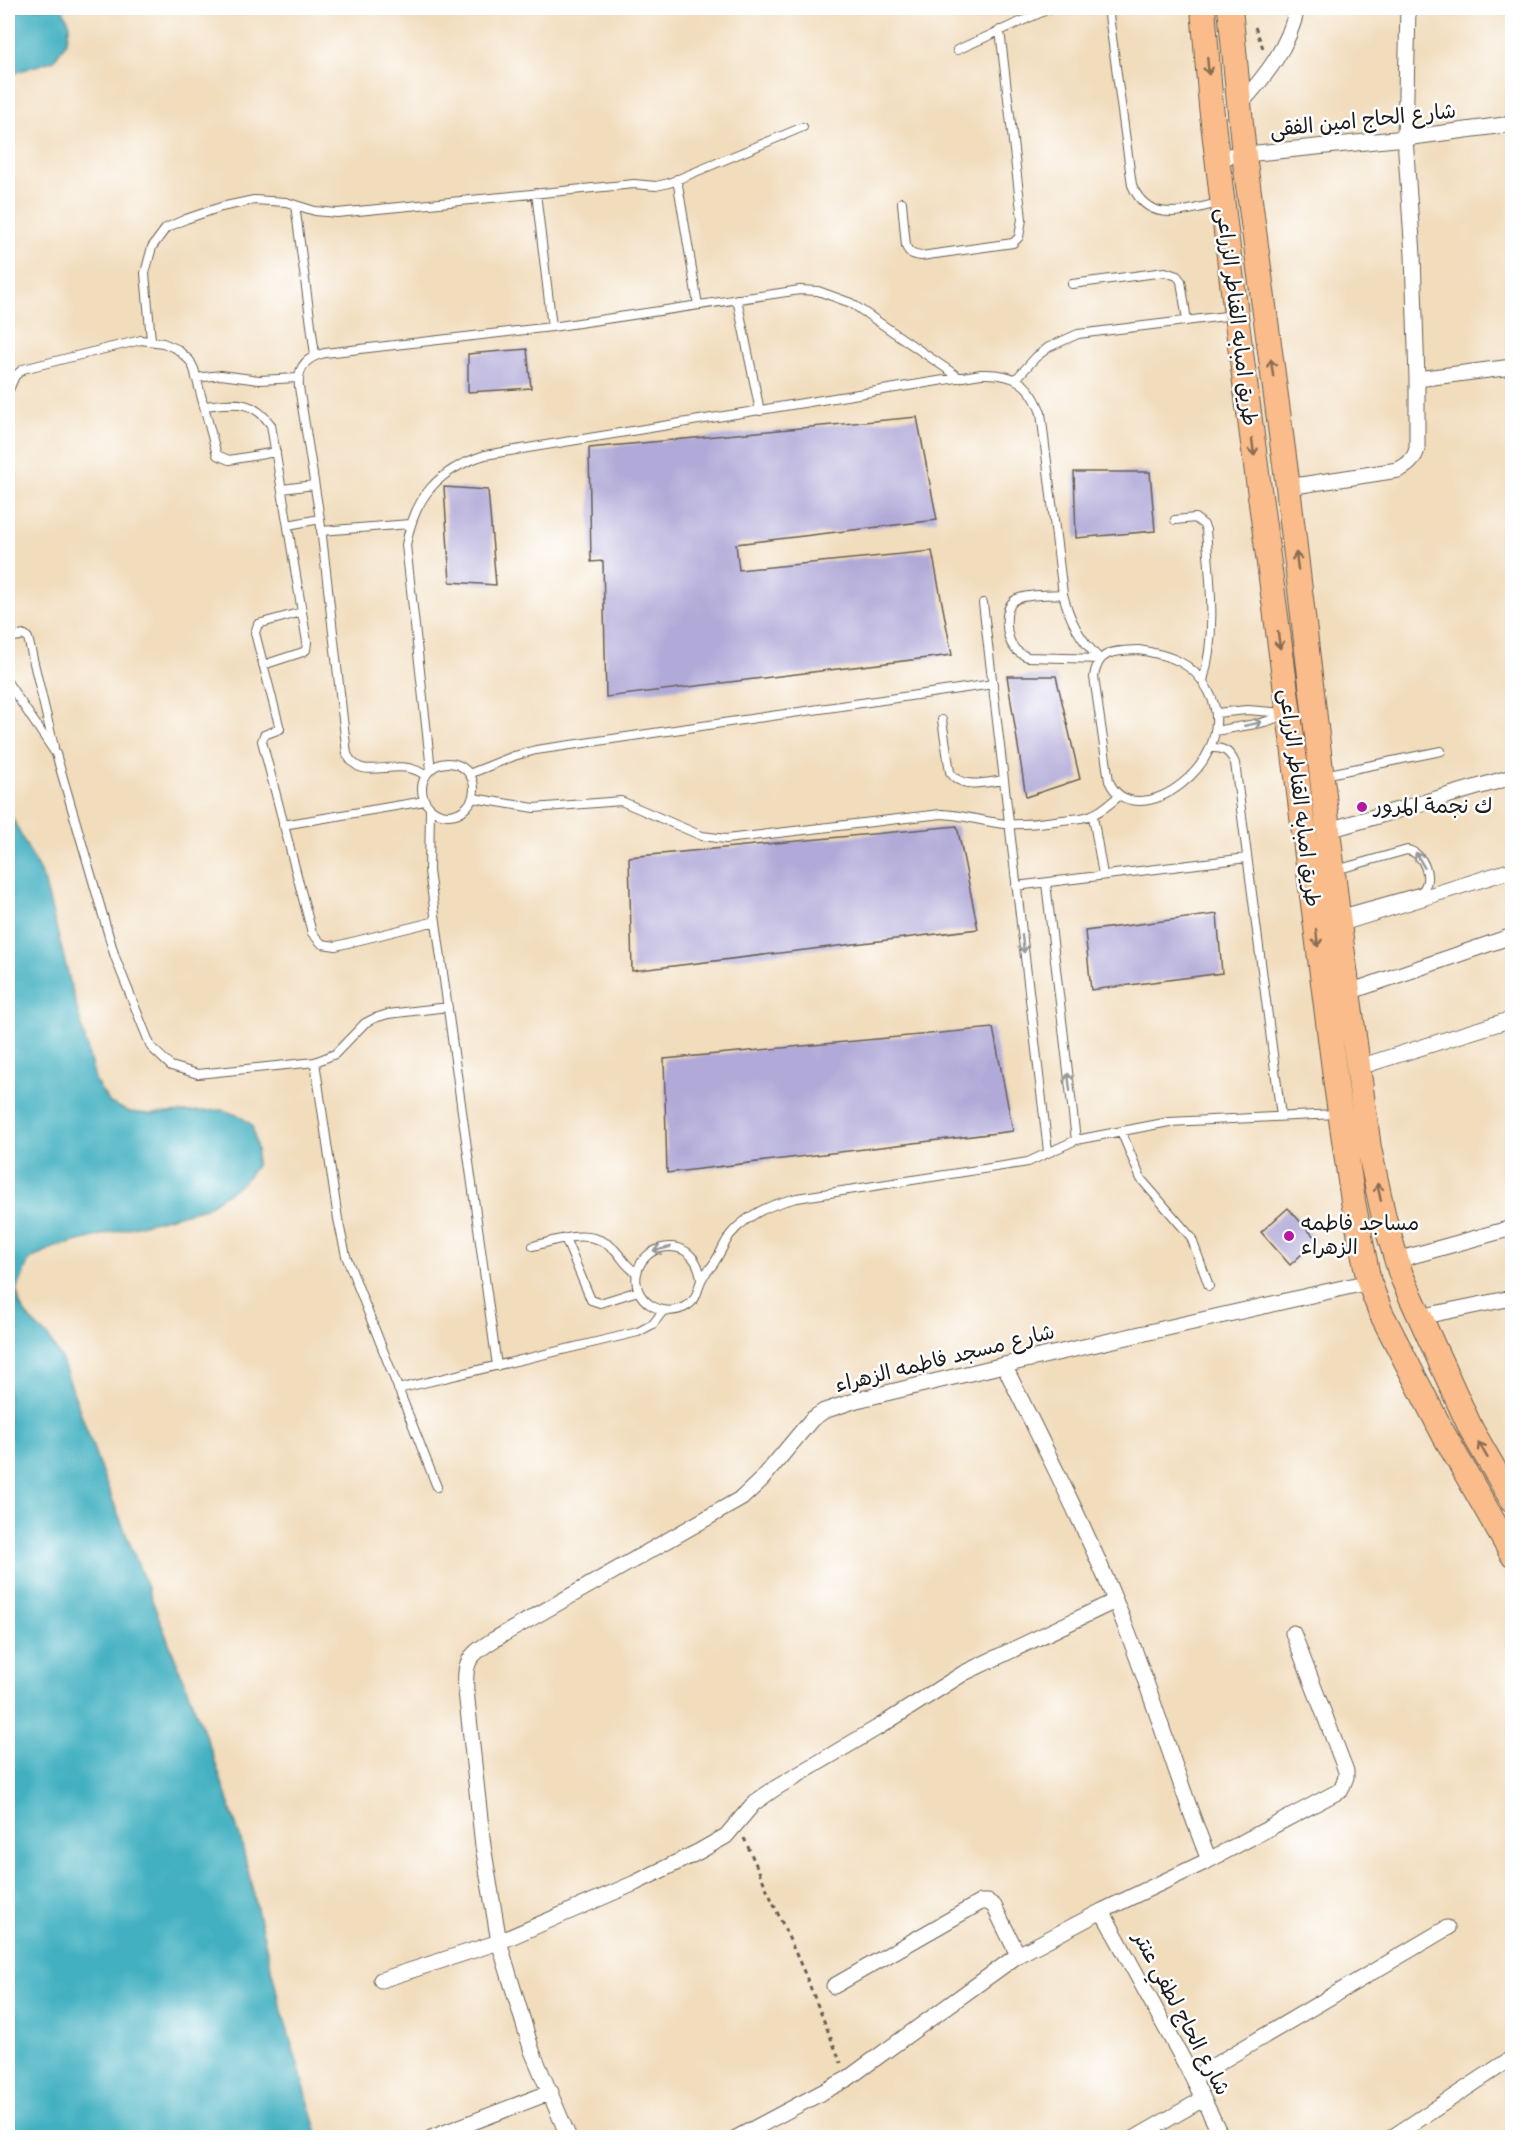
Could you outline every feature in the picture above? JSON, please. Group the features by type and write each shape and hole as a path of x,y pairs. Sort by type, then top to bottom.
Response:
{"main road":[{"name":"طريق امبابه القناطر الزراعى","path":"1203,8 1217,157 1236,315 1340,1113 1351,1191 1369,1282 1380,1313 1398,1349 1512,1554"},
{"name":"طريق امبابه القناطر الزراعى","path":"1230,8 1244,155 1288,488 1339,919 1370,1148 1384,1218 1396,1260 1419,1317 1471,1429 1512,1500"},
{"path":"1289,714 1315,708"}],"street":[{"path":"1239,105 1263,80 1281,51 1297,8"},
{"path":"1288,488 1398,470 1407,466 1415,457 1417,449 1413,255 1405,138 1408,8"},
{"name":"شارع الحاج امين الفقى","path":"1217,157 1405,138 1512,124"},
{"path":"1417,379 1512,367"},
{"path":"1329,830 1512,777"},
{"path":"1339,919 1512,870"},
{"path":"1349,992 1512,936"},
{"path":"1359,1067 1512,1019"},
{"path":"1396,1260 1512,1228"},
{"name":"شارع مسجد فاطمه الزهراء","path":"499,1942 483,1846 466,1691 466,1665 471,1657 495,1638 742,1498 762,1479 812,1419 824,1411 857,1400 1004,1365 1369,1282"},
{"path":"1419,1317 1512,1298"},
{"path":"1004,1365 1094,1551 1115,1601 1181,1789 1209,1860"},
{"path":"381,1980 499,1942 635,1883 698,1852 726,1836 754,1803 774,1789 877,1728 964,1672 1115,1601"},
{"path":"736,2138 847,2079 1018,1955 1102,1911 1209,1860 1341,1790 1346,1771 1293,1634"},
{"path":"834,1986 981,1902 988,1902 994,1906 1018,1955"},
{"name":"شارع الحاج لطفي عنتر","path":"1102,1911 1193,2078 1222,2138"},
{"path":"1193,2078 1447,1928"},
{"path":"499,1942 532,2050 569,2138"},
{"path":"1391,2138 1512,2058"},
{"path":"431,2138 551,2092"},
{"path":"1135,2138 1203,2099"}],"lane":[{"path":"957,50 1051,8"},
{"path":"1108,8 1132,185 1137,197 1146,207 1159,212 1175,212 1222,202"},
{"path":"902,202 906,246 908,251 914,255 921,256 1013,243 1019,237 1022,219 1000,30"},
{"path":"151,340 145,273 152,247 166,228 221,207 254,200 286,202 315,211 337,213 634,184 656,186 803,127"},
{"path":"677,179 698,305"},
{"path":"536,194 552,327"},
{"path":"295,205 315,355"},
{"path":"1072,284 1171,273 1181,281 1187,321"},
{"path":"429,773 403,766 362,769 356,766 347,754 320,519 298,378 306,360 315,355 552,327 801,290 818,291 850,303 960,378"},
{"path":"737,299 760,411"},
{"path":"1016,378 1049,347 1078,334 1236,315"},
{"path":"8,392 15,376 23,369 141,340 151,340 170,346 184,354 190,361 214,448 222,458 236,460 276,452"},
{"path":"429,773 406,545 410,524 419,504 431,487 447,473 465,462 485,455 960,378 999,373 1016,378 1036,399 1041,413 1063,594 1068,613 1086,646 1100,659"},
{"path":"196,378 221,375 259,380 298,378"},
{"path":"204,406 246,404 256,408 271,425 307,642 306,650 263,665"},
{"path":"282,489 314,485"},
{"path":"1175,520 1195,518 1204,525 1206,530 1212,625 1203,681"},
{"path":"288,525 320,519"},
{"path":"321,531 410,524"},
{"path":"1063,594 1022,597 1014,600 1007,614 1011,642 1020,654 1028,657 1100,659"},
{"path":"983,603 1048,1151"},
{"path":"302,612 258,624 255,633 280,729 264,735 262,741 312,933 322,944 336,946 436,921"},
{"path":"8,638 25,635 28,638 56,754 110,940 151,1047 171,1066 198,1074 315,1062 335,1054 359,1028 375,1018 388,1014 448,1007"},
{"path":"1119,651 1159,653 1178,659 1203,681 1216,713 1211,748 1203,763 1175,789 1156,798 1136,801 1119,796 1109,781 1094,677 1095,667 1100,659 1109,653 1119,651"},
{"path":"8,683 56,754"},
{"path":"469,774 536,750 993,684"},
{"path":"1216,713 1254,710 1289,714"},
{"path":"1215,731 1262,723 1289,714"},
{"path":"942,720 950,772 954,778 966,784 1004,780"},
{"path":"1211,748 1219,747 1227,750 1235,763 1281,1116"},
{"path":"1323,775 1441,751"},
{"path":"283,825 428,804 445,815 454,814 468,806 473,798 473,782 469,774 455,765 447,764 438,765 429,773 423,784 428,804 429,871 496,1366"},
{"path":"473,798 534,808 621,801 713,839 941,814 1009,824 1092,816 1102,811 1119,796"},
{"path":"1092,816 1103,875"},
{"path":"1333,870 1407,850 1417,852 1428,876 1428,882 1422,891 1339,919"},
{"path":"1016,886 1247,858"},
{"path":"1046,882 1076,1140"},
{"path":"315,1062 338,1219 346,1256 437,1487"},
{"path":"701,1279 715,1262 729,1236 743,1222 777,1203 1028,1162 1076,1140 1181,1121 1340,1113"},
{"path":"1121,1131 1141,1179 1191,1236 1209,1286"},
{"path":"533,1246 579,1235 605,1242 637,1273"},
{"path":"565,1238 591,1300 600,1303 638,1291"},
{"path":"672,1246 693,1257 699,1267 701,1279 700,1290 694,1300 675,1311 663,1311 644,1300 638,1291 637,1273 641,1262 649,1253 660,1247 672,1246"},
{"path":"398,1389 638,1332 653,1324 663,1311"}],"path":[{"path":"1254,25 1265,55"},
{"path":"738,1823 805,1974 847,2079"}],"water":[{"path":"8,8 62,8 70,24 66,43 54,60 8,75"},
{"path":"8,810 44,880 96,1083 110,1103 129,1112 150,1114 223,1110 239,1116 252,1125 257,1150 256,1166 242,1183 205,1208 52,1248 29,1260 17,1290 20,1305 30,1320 48,1337 61,1358 104,1478 211,1750 240,1837 279,2001 319,2137 8,2137"}],"building":[{"path":"527,349 531,388 468,392 468,354"},
{"path":"917,417 937,520 736,544 739,570 932,551 952,655 606,697 603,561 591,562 589,448"},
{"path":"1074,472 1150,472 1155,531 1076,538"},
{"path":"444,487 488,490 496,585 450,582"},
{"path":"1007,676 1056,676 1080,779 1026,797"},
{"path":"957,826 978,929 632,971 629,857"},
{"path":"1217,914 1222,973 1091,990 1085,931"},
{"path":"993,1028 1013,1131 667,1173 664,1059"},
{"name":"مساجد فاطمه الزهراء","path":"1288,1208 1317,1240 1290,1265 1261,1232"}],"place":[{"name":"ك نجمة المرور","path":"1362,807"},
{"name":"مساجد فاطمه الزهراء","path":"1289,1236"}]}
